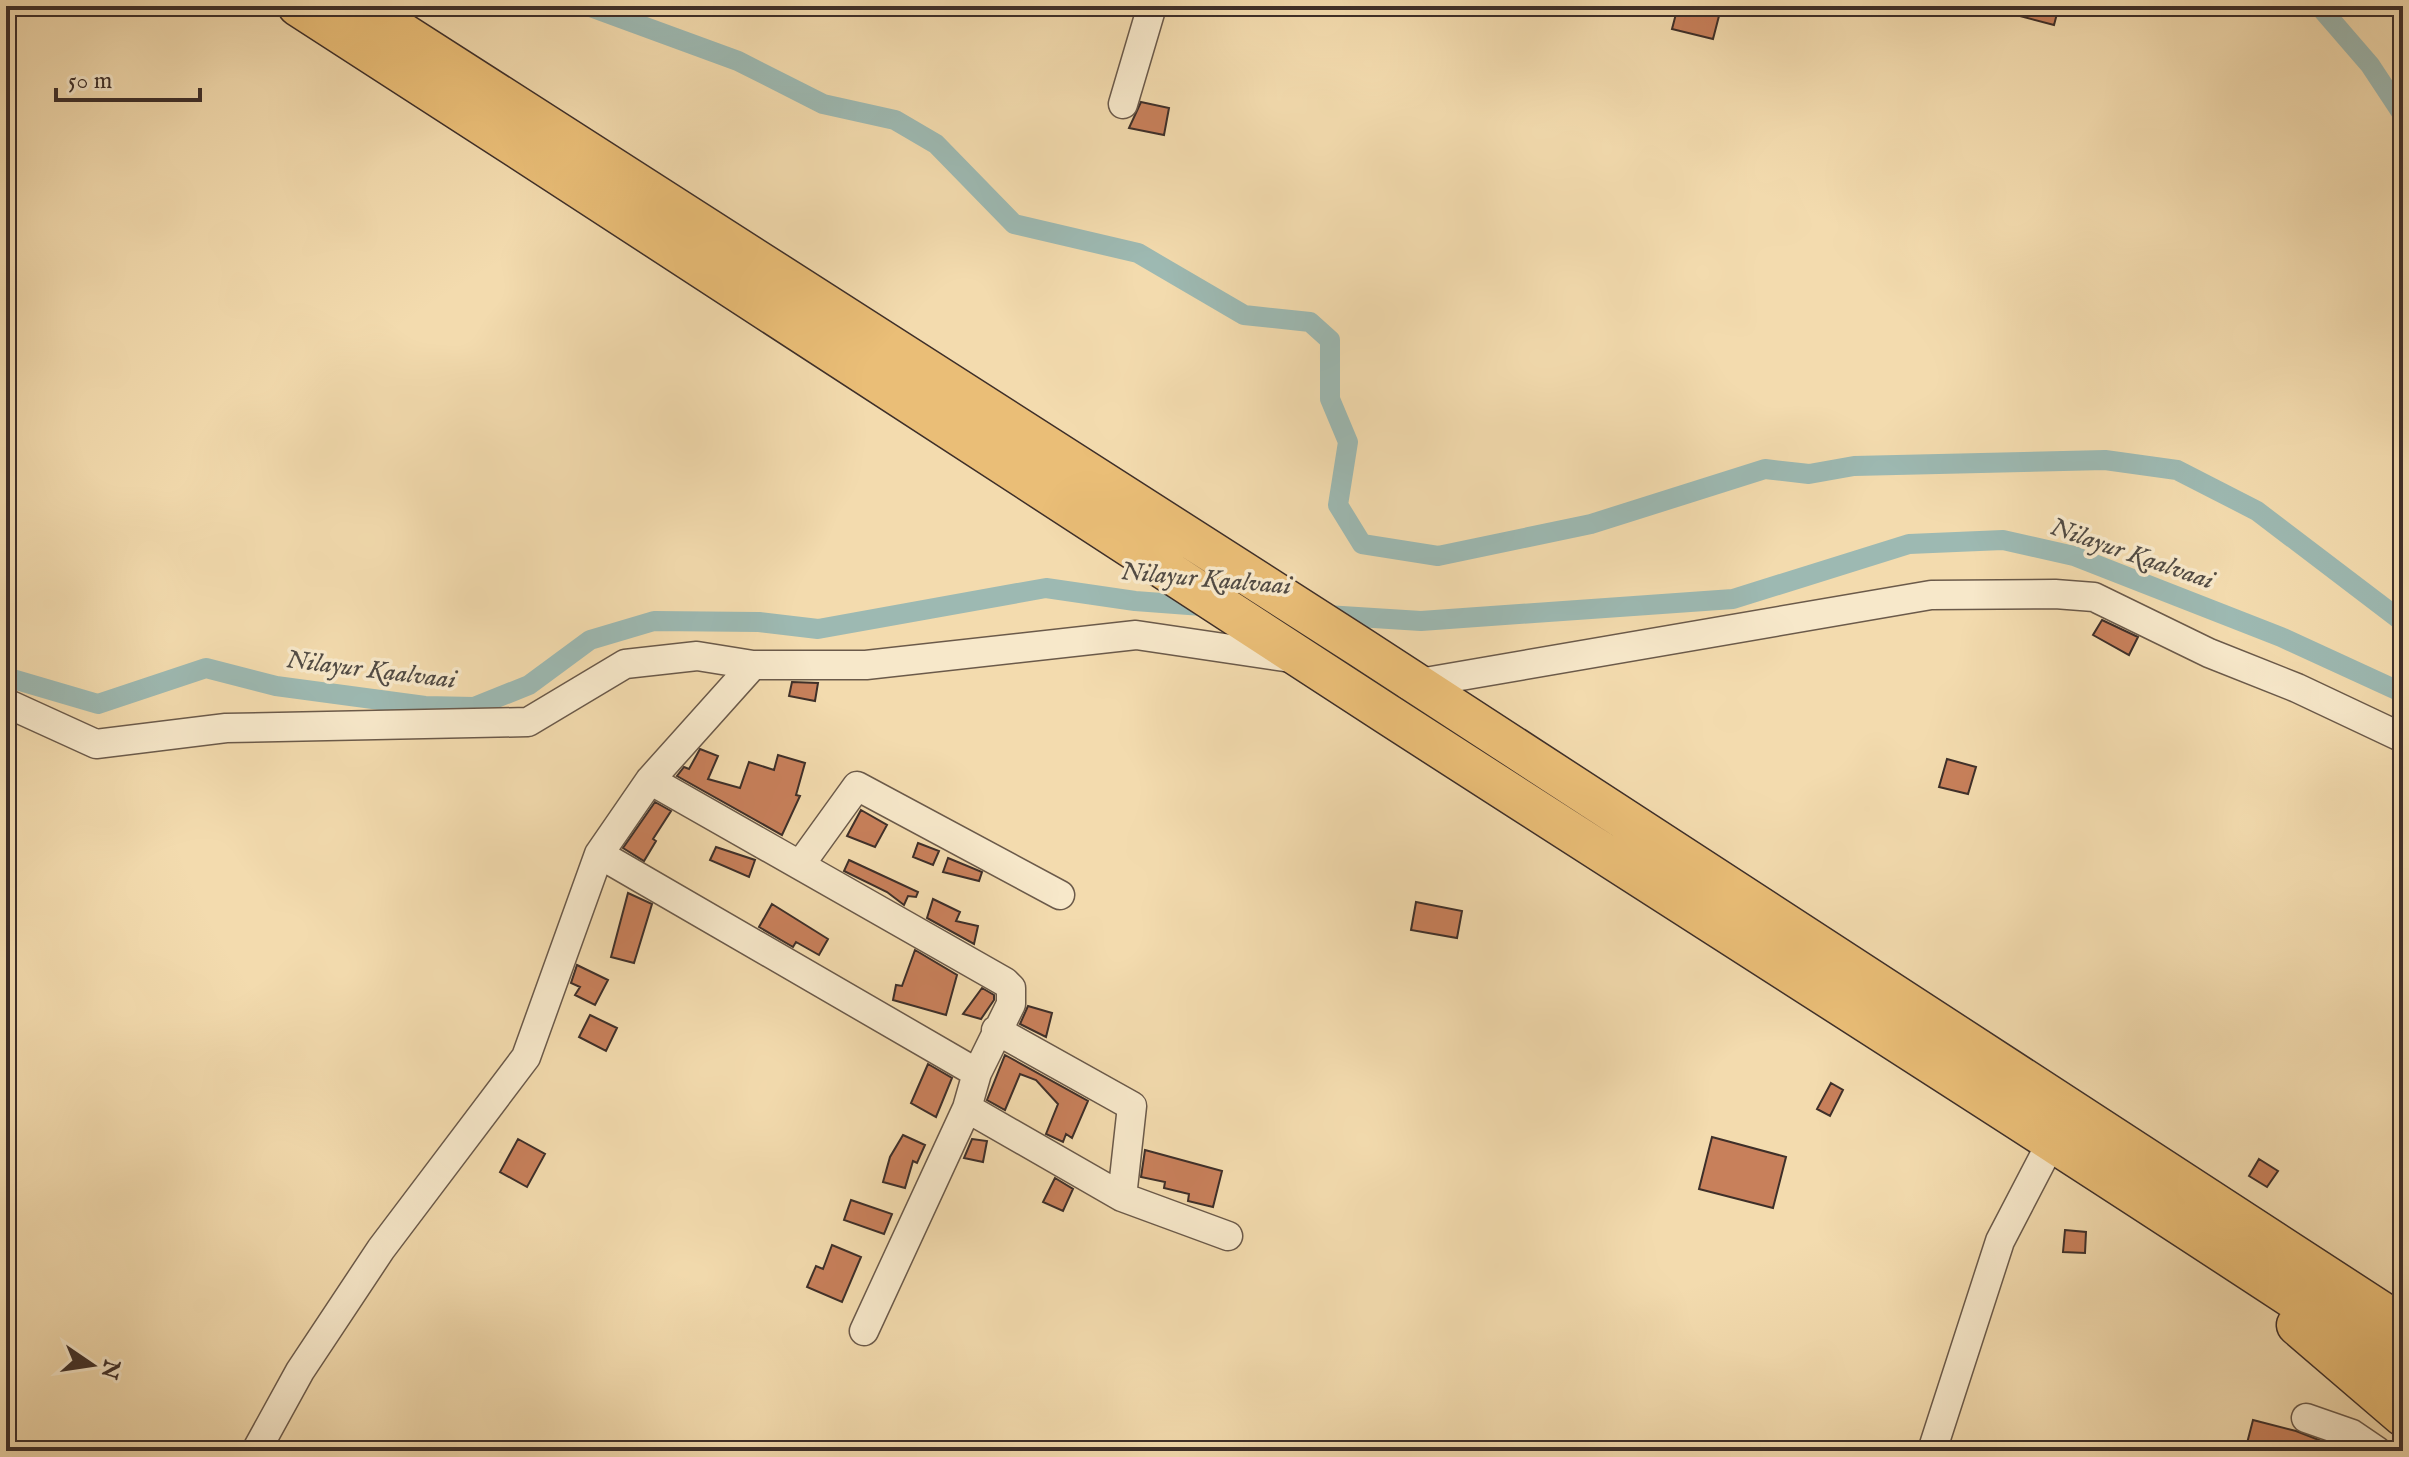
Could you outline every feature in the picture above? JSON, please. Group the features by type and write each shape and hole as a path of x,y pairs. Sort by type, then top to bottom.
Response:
{"highway":[{"path":"298,6 1257,626 1304,660 1398,698 2246,1244 2403,1326"},
{"path":"360,6 1360,647 1398,698 2172,1222 2246,1244 2403,1302"},
{"path":"2246,1244 2403,1371"},
{"path":"2246,1244 2302,1330 2403,1416"}],"street":[{"path":"1123,104 1152,6"},
{"path":"1398,698 1931,595 2055,594 2094,597 2209,653 2297,688 2403,738"},
{"path":"6,703 96,744 226,728 528,722 625,664 697,656 753,665 866,665 1136,635 1304,660"},
{"path":"256,1451 300,1371 381,1249 472,1133 526,1057 599,854 650,780 753,665"},
{"path":"650,780 1005,982 1013,997 977,1073 967,1108 864,1331"},
{"path":"800,865 857,786 1060,895"},
{"path":"599,854 977,1073"},
{"path":"996,1030 1132,1106 1122,1197"},
{"path":"967,1108 1122,1197 1228,1236"},
{"path":"1932,1451 2000,1241 2053,1139"},
{"path":"2306,1418 2352,1434 2377,1451"}],"building":[{"path":"1678,6 1720,12 1713,39 1672,29"},
{"path":"2002,6 2059,6 2054,25 2001,11"},
{"path":"1141,102 1169,108 1164,135 1129,128"},
{"path":"2102,620 2138,637 2129,655 2093,635"},
{"path":"792,682 818,683 815,701 789,696"},
{"path":"700,749 718,756 708,779 740,788 749,762 774,770 778,755 805,763 796,795 800,796 782,835 677,776 684,767 689,769"},
{"path":"1947,759 1976,767 1968,794 1939,787"},
{"path":"655,802 671,811 653,839 656,841 644,861 623,848"},
{"path":"861,810 887,825 875,847 847,836"},
{"path":"918,843 939,851 933,865 913,857"},
{"path":"716,847 755,860 749,877 710,860"},
{"path":"948,858 982,872 979,881 943,872"},
{"path":"849,860 918,892 916,897 908,896 904,905 887,892 844,871"},
{"path":"628,893 652,904 634,963 611,957"},
{"path":"933,899 960,912 956,921 978,926 974,944 927,918"},
{"path":"1416,902 1462,911 1457,938 1411,930"},
{"path":"772,904 828,939 819,955 796,942 793,947 759,927"},
{"path":"915,950 957,975 946,1015 893,1000 896,985 902,986"},
{"path":"577,965 608,980 595,1005 575,995 580,987 571,983"},
{"path":"982,988 994,995 994,1000 981,1019 963,1014"},
{"path":"1028,1006 1052,1013 1046,1037 1020,1024"},
{"path":"590,1015 617,1028 606,1051 579,1037"},
{"path":"1005,1055 1088,1101 1072,1138 1066,1134 1063,1142 1046,1134 1058,1104 1036,1080 1020,1074 1005,1110 987,1100"},
{"path":"928,1064 952,1078 936,1117 911,1103"},
{"path":"1831,1083 1843,1090 1830,1116 1817,1109"},
{"path":"903,1135 925,1145 917,1163 913,1161 905,1188 883,1182 890,1157"},
{"path":"1712,1137 1786,1157 1773,1208 1699,1189"},
{"path":"518,1139 545,1154 527,1187 500,1172"},
{"path":"972,1139 987,1141 983,1162 964,1158"},
{"path":"1145,1150 1222,1171 1213,1207 1188,1201 1189,1194 1164,1188 1165,1182 1141,1177"},
{"path":"2259,1159 2278,1171 2267,1187 2249,1176"},
{"path":"1055,1178 1073,1189 1063,1211 1043,1202"},
{"path":"851,1200 892,1214 884,1234 844,1220"},
{"path":"2065,1230 2086,1232 2085,1253 2063,1252"},
{"path":"832,1245 861,1257 842,1302 807,1287 816,1266 823,1269"},
{"path":"2253,1420 2296,1431 2347,1451 2245,1451"}],"waterway":[{"path":"588,6 738,61 823,104 895,120 936,144 1014,224 1138,253 1244,315 1310,322 1330,340 1330,399 1348,442 1338,505 1362,544 1438,556 1591,524 1765,469 1809,474 1854,466 2105,460 2177,470 2257,511 2403,622"},
{"path":"2319,6 2370,65 2403,115"},
{"name":"Nilayur Kaalvaai","path":"1326,615 1421,621 1733,599 1909,544 2003,540 2074,556 2281,637 2403,693"},
{"name":"Nilayur Kaalvaai","path":"6,677 98,704 206,668 276,686 425,706 474,707 529,685 590,640 654,621 759,622 818,629 1046,588 1135,601 1294,613"}]}
